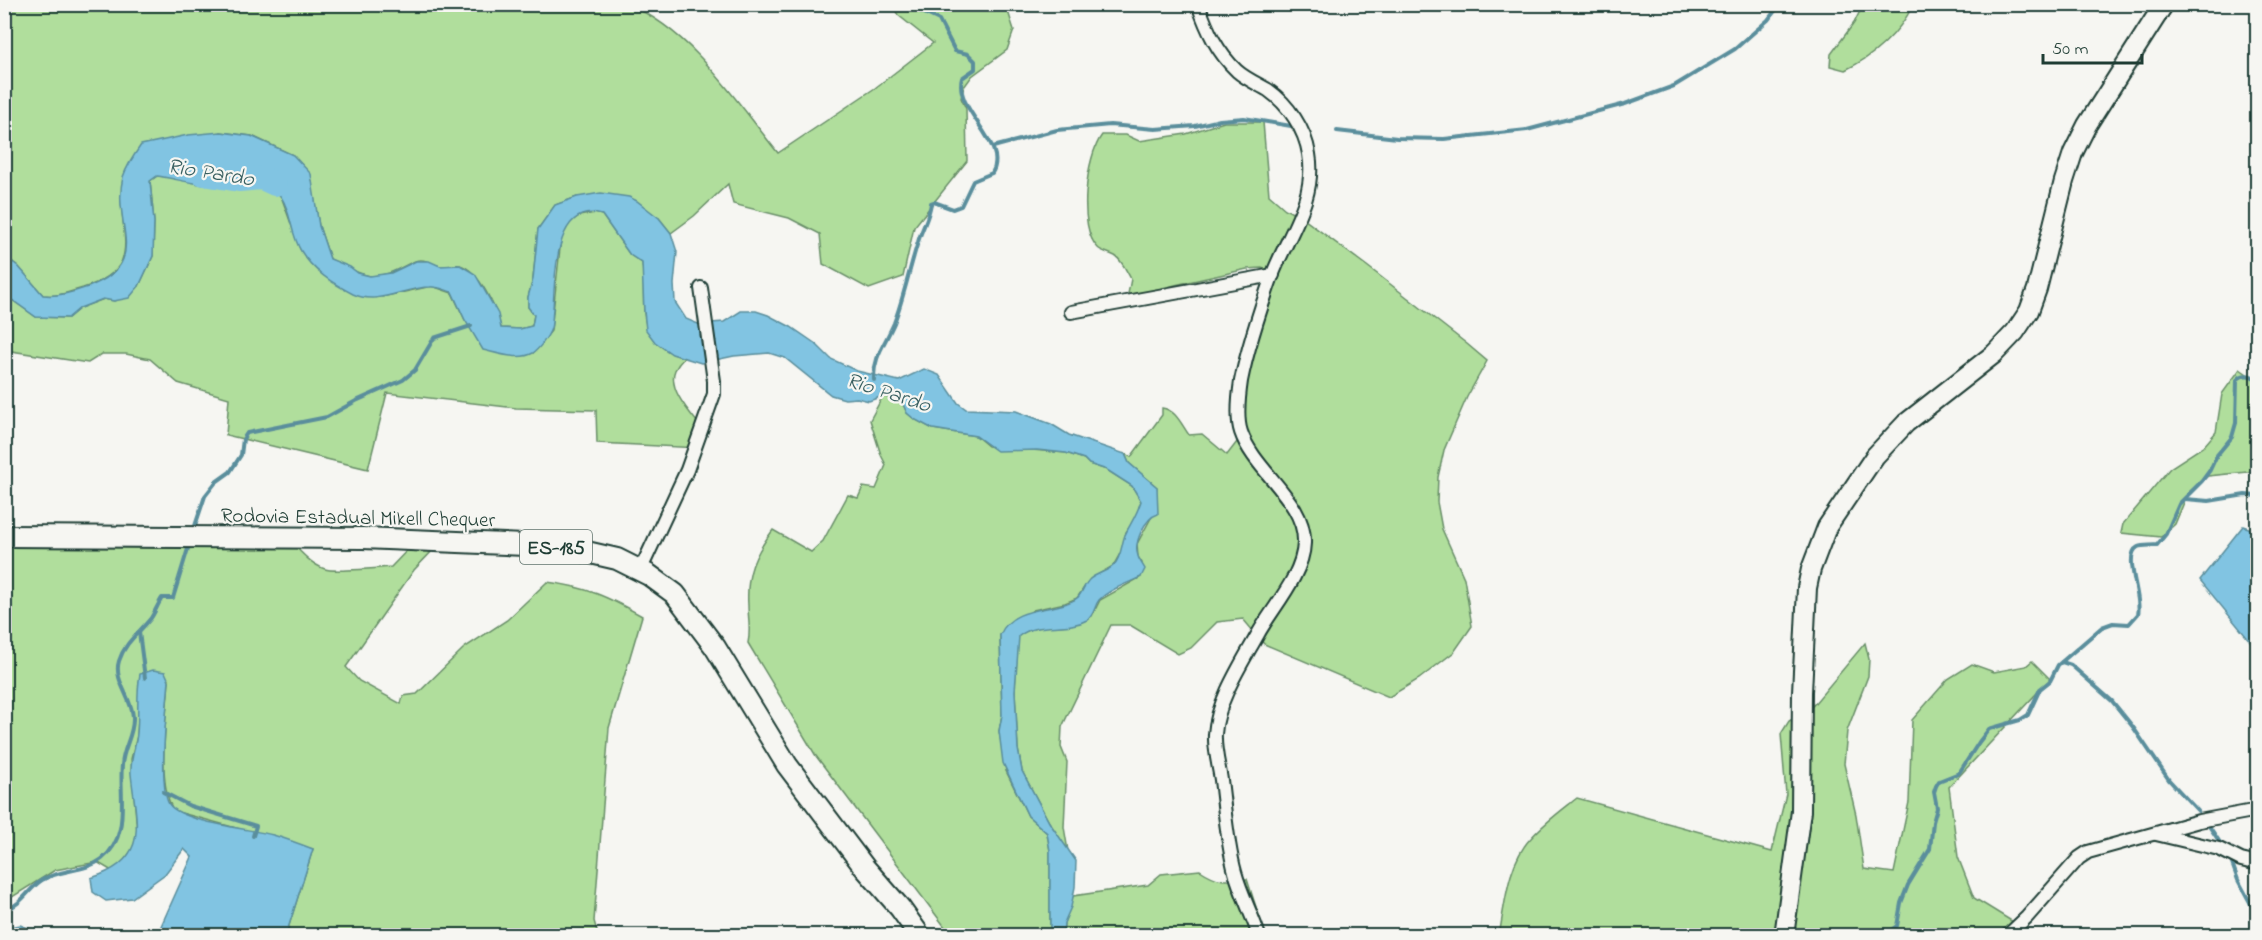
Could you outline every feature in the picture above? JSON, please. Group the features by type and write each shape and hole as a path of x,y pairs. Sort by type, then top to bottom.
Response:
{"main road":[{"name":"Rodovia Estadual Mikell Chequer","path":"4,536 363,538 550,546 617,559 675,594 715,647 787,765 920,936"}],"street":[{"path":"1198,4 1212,40 1219,51 1239,72 1276,96 1286,106 1299,126 1309,153 1310,179 1307,196 1273,275 1241,382 1239,404 1240,431 1254,457 1300,519 1304,542 1300,566 1268,616 1233,680 1220,710 1215,735 1235,870 1259,936"},
{"path":"1784,936 1801,811 1802,692 1807,588 1811,569 1827,527 1875,456 1890,439 1906,423 1994,354 2029,311 2037,289 2073,153 2087,124 2164,4"},
{"path":"1071,312 1273,275"},
{"path":"640,571 687,470 714,394 701,288"},
{"path":"2007,936 2027,917 2079,858 2100,847 2216,817 2258,810"},
{"path":"2155,833 2219,849 2241,860 2258,864"}],"green space":[{"path":"4,5 629,5 652,17 693,50 729,90 778,153 875,88 933,43 898,15 892,5 1006,5 1014,30 1007,50 972,76 964,87 961,98 966,109 967,161 914,227 903,277 869,289 823,264 820,234 789,218 733,204 728,184 694,216 671,233 659,218 577,197 555,205 538,229 533,279 528,297 528,307 534,315 532,326 520,329 501,328 496,311 480,282 467,268 460,265 441,266 419,260 390,273 367,276 330,259 319,226 310,174 293,155 252,136 221,132 121,199 124,254 113,273 83,288 59,295 43,295 18,266 5,256"},
{"path":"1863,5 1913,5 1893,35 1875,51 1845,70 1830,66 1831,54 1854,23"},
{"path":"1224,122 1263,122 1269,195 1285,209 1305,220 1367,266 1487,361 1467,397 1444,450 1438,477 1437,502 1442,529 1464,578 1472,626 1454,652 1419,679 1389,697 1264,644 1243,619 1217,622 1191,648 1178,654 1130,625 1111,625 1062,727 1061,747 1067,762 1064,827 1068,851 1049,822 1022,771 1018,749 1015,691 1018,636 1031,629 1074,624 1092,616 1100,600 1141,577 1142,563 1138,557 1137,544 1152,516 1157,487 1129,463 1125,454 1131,457 1162,415 1162,408 1175,415 1189,435 1202,434 1227,455 1237,442 1247,441 1241,394 1271,272 1262,268 1247,269 1175,285 1127,299 1131,279 1124,266 1115,256 1098,248 1091,238 1086,209 1088,175 1096,145 1102,135 1126,135 1139,141 1186,134"},
{"path":"157,176 178,178 203,185 240,179 256,181 272,187 281,196 300,249 382,297 432,286 452,293 465,320 533,353 551,331 561,239 568,224 579,216 595,213 602,215 630,255 642,263 645,320 649,332 667,351 684,358 675,370 674,385 681,401 702,428 700,448 597,443 596,410 516,408 387,393 368,469 226,435 229,398 178,383 150,359 126,354 102,354 88,363 5,350 4,289 8,297 36,317 68,318 80,308 104,299 114,301 139,286 153,256 154,222 150,181"},
{"path":"2240,369 2257,381 2257,471 2208,476 2188,493 2175,524 2161,537 2121,533 2123,524 2170,468 2204,446 2216,432 2222,394"},
{"path":"883,396 902,402 907,413 933,429 976,436 988,446 1066,453 1084,459 1089,464 1107,470 1132,486 1141,501 1136,518 1126,532 1122,550 1113,566 1090,579 1077,598 1033,610 1000,635 1002,715 999,731 1006,771 1028,816 1047,833 1050,851 1050,935 951,935 816,756 748,643 750,574 756,557 773,530 811,552 823,541 848,495 858,498 863,487 876,489 886,465 870,420"},
{"path":"5,534 288,539 314,564 325,569 337,570 391,567 414,543 434,549 414,570 346,667 359,681 401,704 403,696 417,694 464,648 507,620 547,582 597,594 642,616 609,728 594,921 598,935 286,935 313,849 174,811 165,785 164,767 169,681 138,719 137,736 131,759 137,831 134,847 123,862 112,871 97,862 55,870 12,897 5,906"},
{"path":"1865,643 1869,659 1868,676 1847,731 1844,764 1856,815 1864,869 1894,873 1909,802 1912,720 1948,679 1972,664 1994,672 2026,666 2032,661 2050,679 1949,787 1958,857 1974,898 2018,925 2008,935 1499,936 1512,871 1523,848 1542,827 1577,798 1772,852 1786,794 1781,734 1789,721 1810,709"},
{"path":"1200,870 1222,880 1247,879 1265,935 1063,936 1064,923 1073,896 1148,885 1161,874"}],"water":[{"path":"221,132 251,136 293,155 311,174 319,226 330,259 358,273 370,276 391,273 416,261 429,261 440,266 460,265 475,274 498,314 501,328 520,329 532,326 534,315 528,307 528,297 533,279 538,229 555,205 577,197 601,193 629,197 659,218 671,233 677,252 675,302 686,319 698,324 724,322 741,311 756,311 791,327 816,344 831,359 857,371 899,381 924,369 939,375 958,403 966,409 1016,411 1051,424 1069,435 1125,454 1129,463 1157,487 1158,514 1149,520 1141,532 1137,545 1138,556 1145,569 1141,577 1103,596 1092,616 1087,620 1070,625 1035,628 1019,636 1015,691 1018,749 1022,771 1049,822 1076,861 1075,887 1071,907 1064,923 1063,935 1050,935 1050,851 1047,833 1028,816 1003,763 999,731 1002,715 1000,635 1006,625 1025,613 1069,603 1077,598 1090,579 1117,562 1125,535 1141,501 1132,486 1107,470 1066,453 1037,450 997,451 976,436 933,429 914,419 907,413 902,402 895,398 883,396 869,401 831,395 785,358 769,353 734,356 701,363 672,354 655,342 646,330 642,263 630,255 602,215 586,214 574,219 566,230 557,262 551,329 533,353 521,356 508,356 483,350 452,292 433,287 372,298 353,294 330,281 311,265 301,251 287,210 278,193 269,186 250,179 202,184 157,176 150,181 154,222 153,256 139,286 129,298 114,301 103,299 80,308 68,318 36,317 8,297 5,289 4,256 18,266 43,295 71,292 108,277 119,266 124,254 121,195 123,177 141,145 188,135"},
{"path":"2243,526 2257,531 2257,656 2255,647 2200,580"},
{"path":"153,670 165,672 169,681 164,781 169,804 187,816 273,835 313,849 286,935 231,935 220,930 216,935 157,935 192,857 184,849 165,874 132,898 106,901 93,892 91,878 110,870 123,861 131,850 135,837 136,823 131,769 137,733 139,681 140,674"},
{"path":"20,925 46,935 5,935 5,928"}],"waterway":[{"path":"874,380 875,364 898,313 931,203 953,209 961,206 973,181 992,173 996,162 994,150 965,102 961,90 962,78 975,69 975,61 968,54 955,51 939,20 912,4"},
{"path":"1337,131 1397,138 1444,139 1527,130 1625,104 1674,86 1735,49 1768,20 1780,4"},
{"path":"993,147 1057,130 1110,125 1155,129 1195,126 1220,120 1244,118 1297,127"},
{"name":"Rio Pardo","path":"204,174 239,180 262,178 275,184"},
{"path":"193,532 205,496 216,482 230,472 241,455 243,439 247,433 327,417 403,380 415,370 434,338 471,326"},
{"path":"1883,936 1897,926 1901,903 1908,885 1930,849 1937,808 1934,792 1939,781 1959,773 1989,729 2020,720 2028,715 2040,689 2050,681 2058,665 2102,627 2113,623 2129,624 2138,614 2138,598 2132,567 2134,552 2140,546 2157,545 2166,534 2179,504 2202,481 2217,455 2232,437 2236,423 2237,380 2242,376 2258,380"},
{"path":"2185,499 2209,501 2245,495 2258,496"},
{"path":"4,911 11,908 49,876 88,866 102,859 117,839 122,815 123,759 133,723 130,703 119,675 119,661 125,648 151,618 162,598 173,598 190,542"},
{"path":"139,632 145,678"},
{"path":"2062,662 2071,665 2112,701 2133,727 2169,780 2198,811"},
{"path":"163,792 190,806 256,826 253,836"},
{"path":"2209,826 2223,847"},
{"path":"2230,858 2238,880 2258,917"}]}
